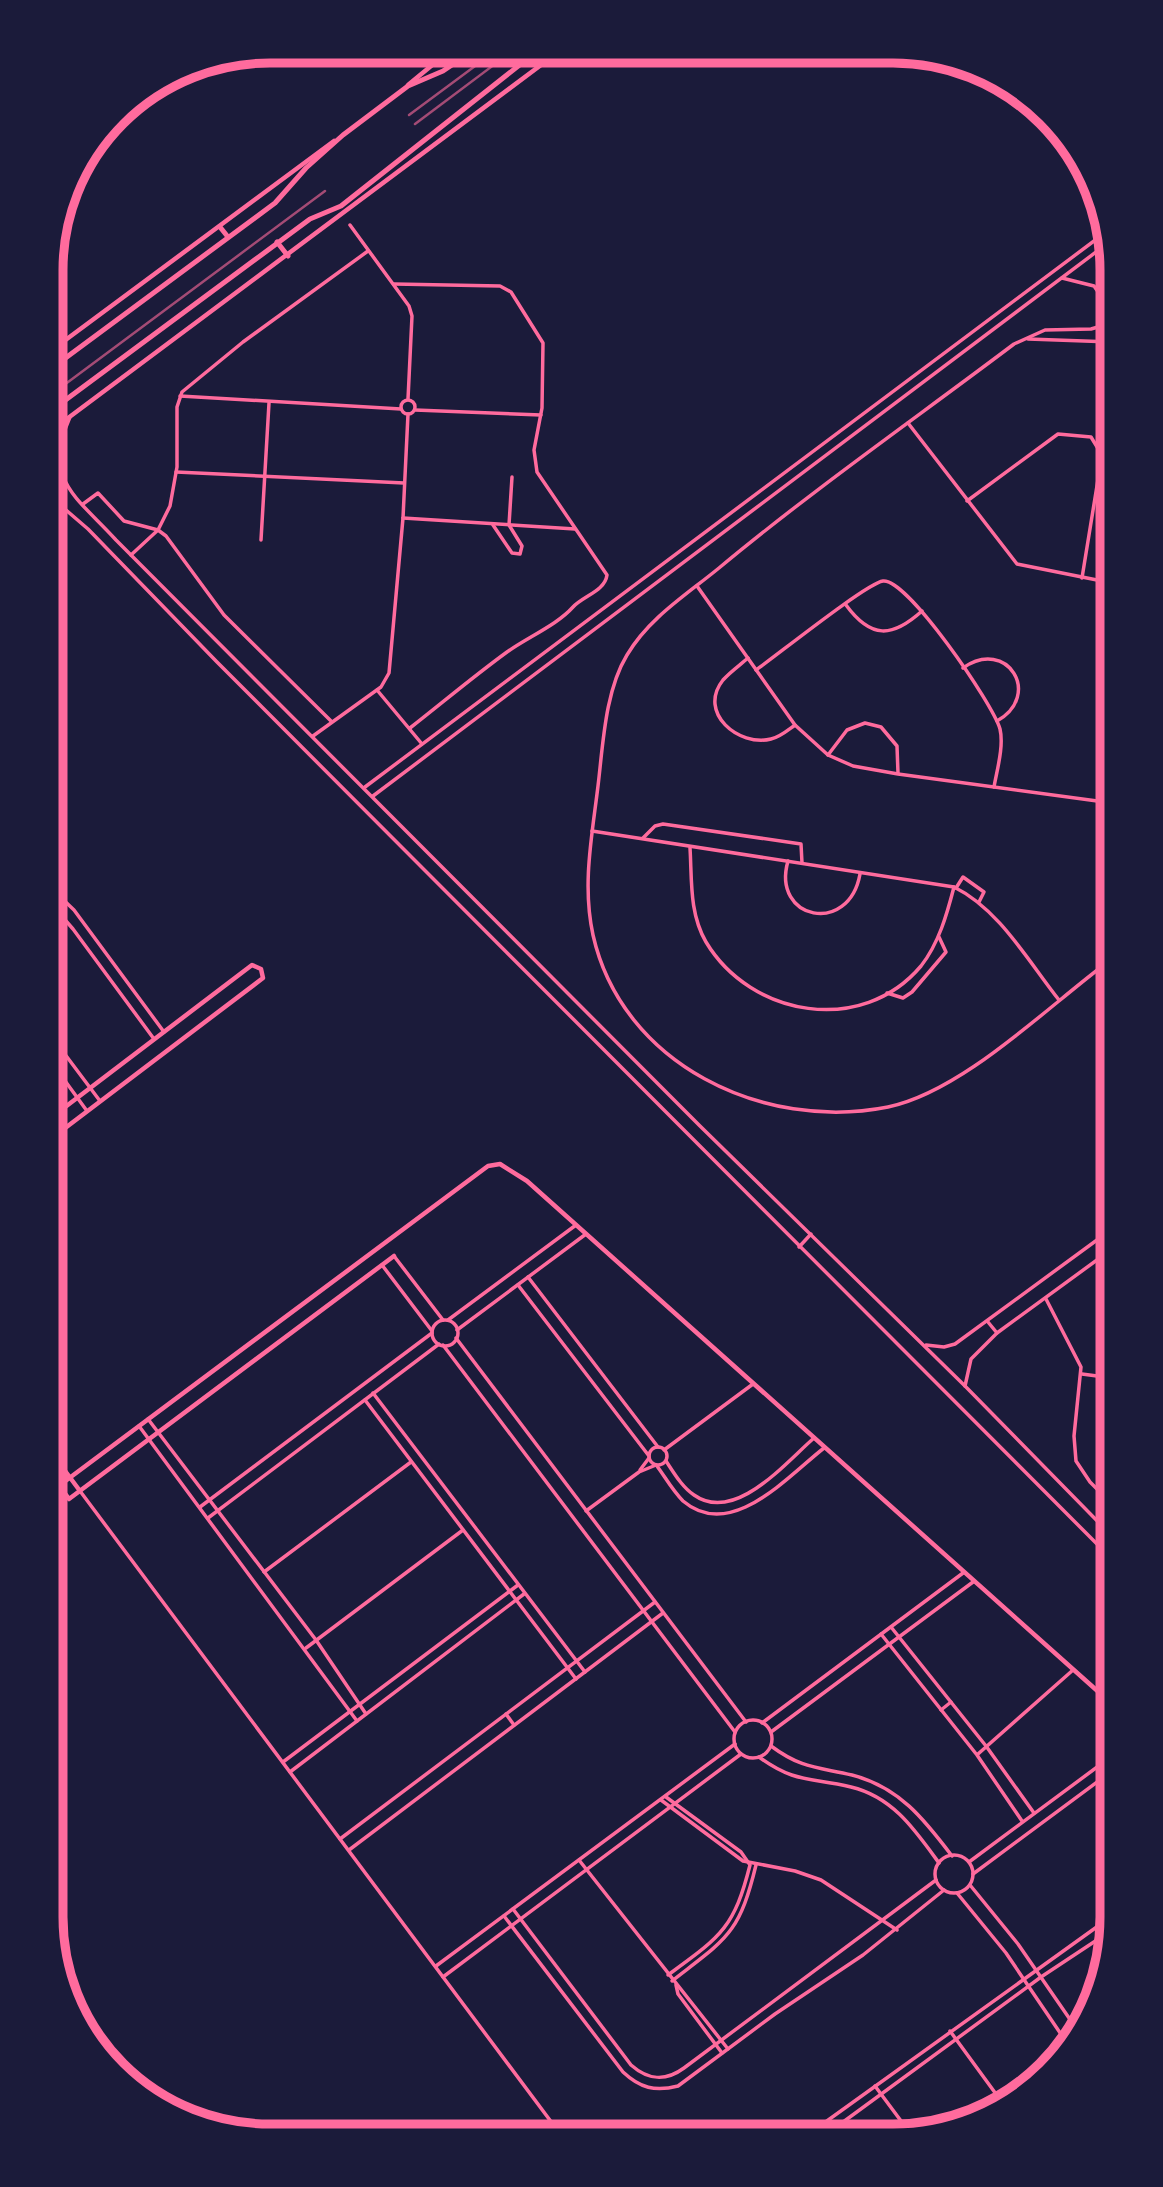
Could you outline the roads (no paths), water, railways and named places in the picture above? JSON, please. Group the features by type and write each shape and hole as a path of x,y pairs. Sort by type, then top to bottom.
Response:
{"highway":[{"path":"63,360 275,203 306,168 343,135 408,86 455,63"},
{"path":"63,402 310,219 341,206 522,63"},
{"path":"425,141 430,148"},
{"path":"220,227 228,237"},
{"path":"277,243 288,256"}],"street":[{"path":"408,86 435,63"},
{"path":"63,422 542,63"},
{"path":"63,342 343,135"},
{"path":"350,225 409,306 412,316 408,399"},
{"path":"365,788 1097,239"},
{"path":"373,796 1099,250"},
{"path":"131,555 158,530 170,506 176,472 180,396 243,342 368,251"},
{"path":"1062,278 1094,286 1100,295"},
{"path":"394,284 507,288 543,343 541,415 534,450 537,472 606,571 606,581 567,617 554,621 507,652 410,728"},
{"path":"1100,326 1045,330 1026,339 908,423 651,624 618,670 601,757 587,882 593,934 609,980 625,1008 667,1054 686,1068 753,1101 796,1109 838,1112 888,1107 923,1096 956,1080 1100,968"},
{"path":"1026,339 1100,342"},
{"path":"180,396 401,409 408,414"},
{"path":"401,409 403,401 408,399 414,401 415,410"},
{"path":"261,540 269,402"},
{"path":"408,414 415,410 541,415"},
{"path":"313,736 377,690 387,678 392,656 403,518 408,414"},
{"path":"63,437 70,417"},
{"path":"908,423 1020,567 1100,581"},
{"path":"967,501 1058,434 1091,437 1100,452"},
{"path":"1082,579 1100,467"},
{"path":"176,472 404,483"},
{"path":"492,524 512,553 520,554 522,546 509,525 512,477"},
{"path":"63,482 131,555 1100,1524"},
{"path":"83,504 98,493 124,521 158,530 174,544 196,579 224,615 331,721"},
{"path":"63,507 88,529 799,1247 1100,1546"},
{"path":"403,518 577,529"},
{"path":"756,670 884,581 901,587 964,668 997,720 1001,737 994,787"},
{"path":"697,586 795,725 828,755 853,765 898,774 1100,801"},
{"path":"846,605 855,618 881,631 901,628 922,611"},
{"path":"748,658 722,681 717,692 717,714 723,724 741,736 765,740 775,739 795,725"},
{"path":"964,668 974,661 987,658 999,660 1010,668 1017,679 1019,691 1016,704 1008,714 997,720"},
{"path":"377,690 422,744"},
{"path":"828,755 846,730 865,723 881,727 897,746 898,774"},
{"path":"643,838 655,825 663,824 801,844 802,863"},
{"path":"592,831 955,888 979,902 1059,1000"},
{"path":"690,847 691,890 706,942 743,982 790,1007 817,1012 848,1008 887,993 904,983 922,964 939,937 955,888 963,877 984,892 979,902"},
{"path":"788,862 784,874 792,900 802,909 814,914 828,914 849,902 857,888 860,874"},
{"path":"63,901 83,922 164,1031"},
{"path":"63,917 154,1039"},
{"path":"74,929 83,922"},
{"path":"887,993 902,998 912,992 946,952 939,937"},
{"path":"63,1109 252,965 261,969 263,978 63,1130"},
{"path":"63,1052 100,1101"},
{"path":"63,1078 87,1111"},
{"path":"63,1483 384,1242 494,1164 506,1166 576,1224 1100,1694"},
{"path":"200,1507 576,1224"},
{"path":"586,1234 457,1330 456,1338 746,1722"},
{"path":"799,1247 811,1234"},
{"path":"922,1344 935,1348 955,1344 1100,1238"},
{"path":"63,1490 69,1499 394,1256 457,1330"},
{"path":"965,1386 971,1359 997,1333 1100,1258"},
{"path":"382,1265 735,1732 734,1744 741,1754 759,1757 797,1778 854,1787 883,1800 907,1820 939,1863 936,1880 716,2045 674,2075 663,2078 640,2073 513,1909"},
{"path":"528,1277 664,1450 666,1461 691,1493 707,1502 732,1501 757,1486 814,1438"},
{"path":"518,1284 682,1500 694,1508 718,1515 732,1513 764,1496 824,1448"},
{"path":"1046,1299 1075,1351 1082,1374 1074,1436 1076,1461 1100,1492"},
{"path":"988,1322 997,1333"},
{"path":"208,1518 373,1393 441,1345 456,1338"},
{"path":"1082,1374 1100,1376"},
{"path":"664,1450 752,1384"},
{"path":"373,1393 585,1672"},
{"path":"365,1400 576,1679"},
{"path":"148,1419 316,1640 366,1714"},
{"path":"139,1426 306,1648 357,1721"},
{"path":"639,1472 653,1449 659,1447"},
{"path":"586,1511 639,1472 666,1461"},
{"path":"264,1572 412,1462"},
{"path":"63,1468 553,2124"},
{"path":"306,1648 463,1530"},
{"path":"735,1732 746,1722 762,1723 963,1573"},
{"path":"771,1732 973,1582"},
{"path":"283,1762 518,1585"},
{"path":"290,1772 524,1594"},
{"path":"340,1839 655,1602"},
{"path":"349,1850 663,1613"},
{"path":"891,1627 986,1746 1034,1813"},
{"path":"881,1634 977,1755 1022,1821"},
{"path":"977,1755 1073,1670"},
{"path":"941,1710 951,1702"},
{"path":"506,1714 514,1726"},
{"path":"759,1757 771,1746 771,1732 762,1723"},
{"path":"436,1967 734,1744"},
{"path":"771,1746 812,1769 854,1776 888,1789 917,1811 952,1856 969,1862"},
{"path":"443,1977 741,1754"},
{"path":"969,1862 1100,1764"},
{"path":"973,1874 1100,1780"},
{"path":"663,1799 676,1803 741,1852 750,1865 739,1907 726,1928 668,1975"},
{"path":"663,1799 670,1807 750,1865 796,1871 821,1880 897,1930"},
{"path":"939,1863 952,1856"},
{"path":"579,1860 674,1983 678,1994 722,2053"},
{"path":"957,1893 970,1885 973,1874 969,1862"},
{"path":"674,1983 737,1925 745,1908 756,1865"},
{"path":"936,1880 944,1890 957,1893 1023,1978 1062,2035"},
{"path":"970,1885 1036,1969 1071,2021"},
{"path":"504,1916 634,2082 663,2090 678,2086 897,1930 944,1890"},
{"path":"822,2124 1100,1925"},
{"path":"840,2124 1041,1977 1098,1940"},
{"path":"674,1983 683,1989 728,2049"},
{"path":"950,2031 997,2095"},
{"path":"874,2086 903,2123"}],"railway":[{"path":"409,115 479,63"},
{"path":"415,124 496,63"},
{"path":"63,386 325,191"}]}
